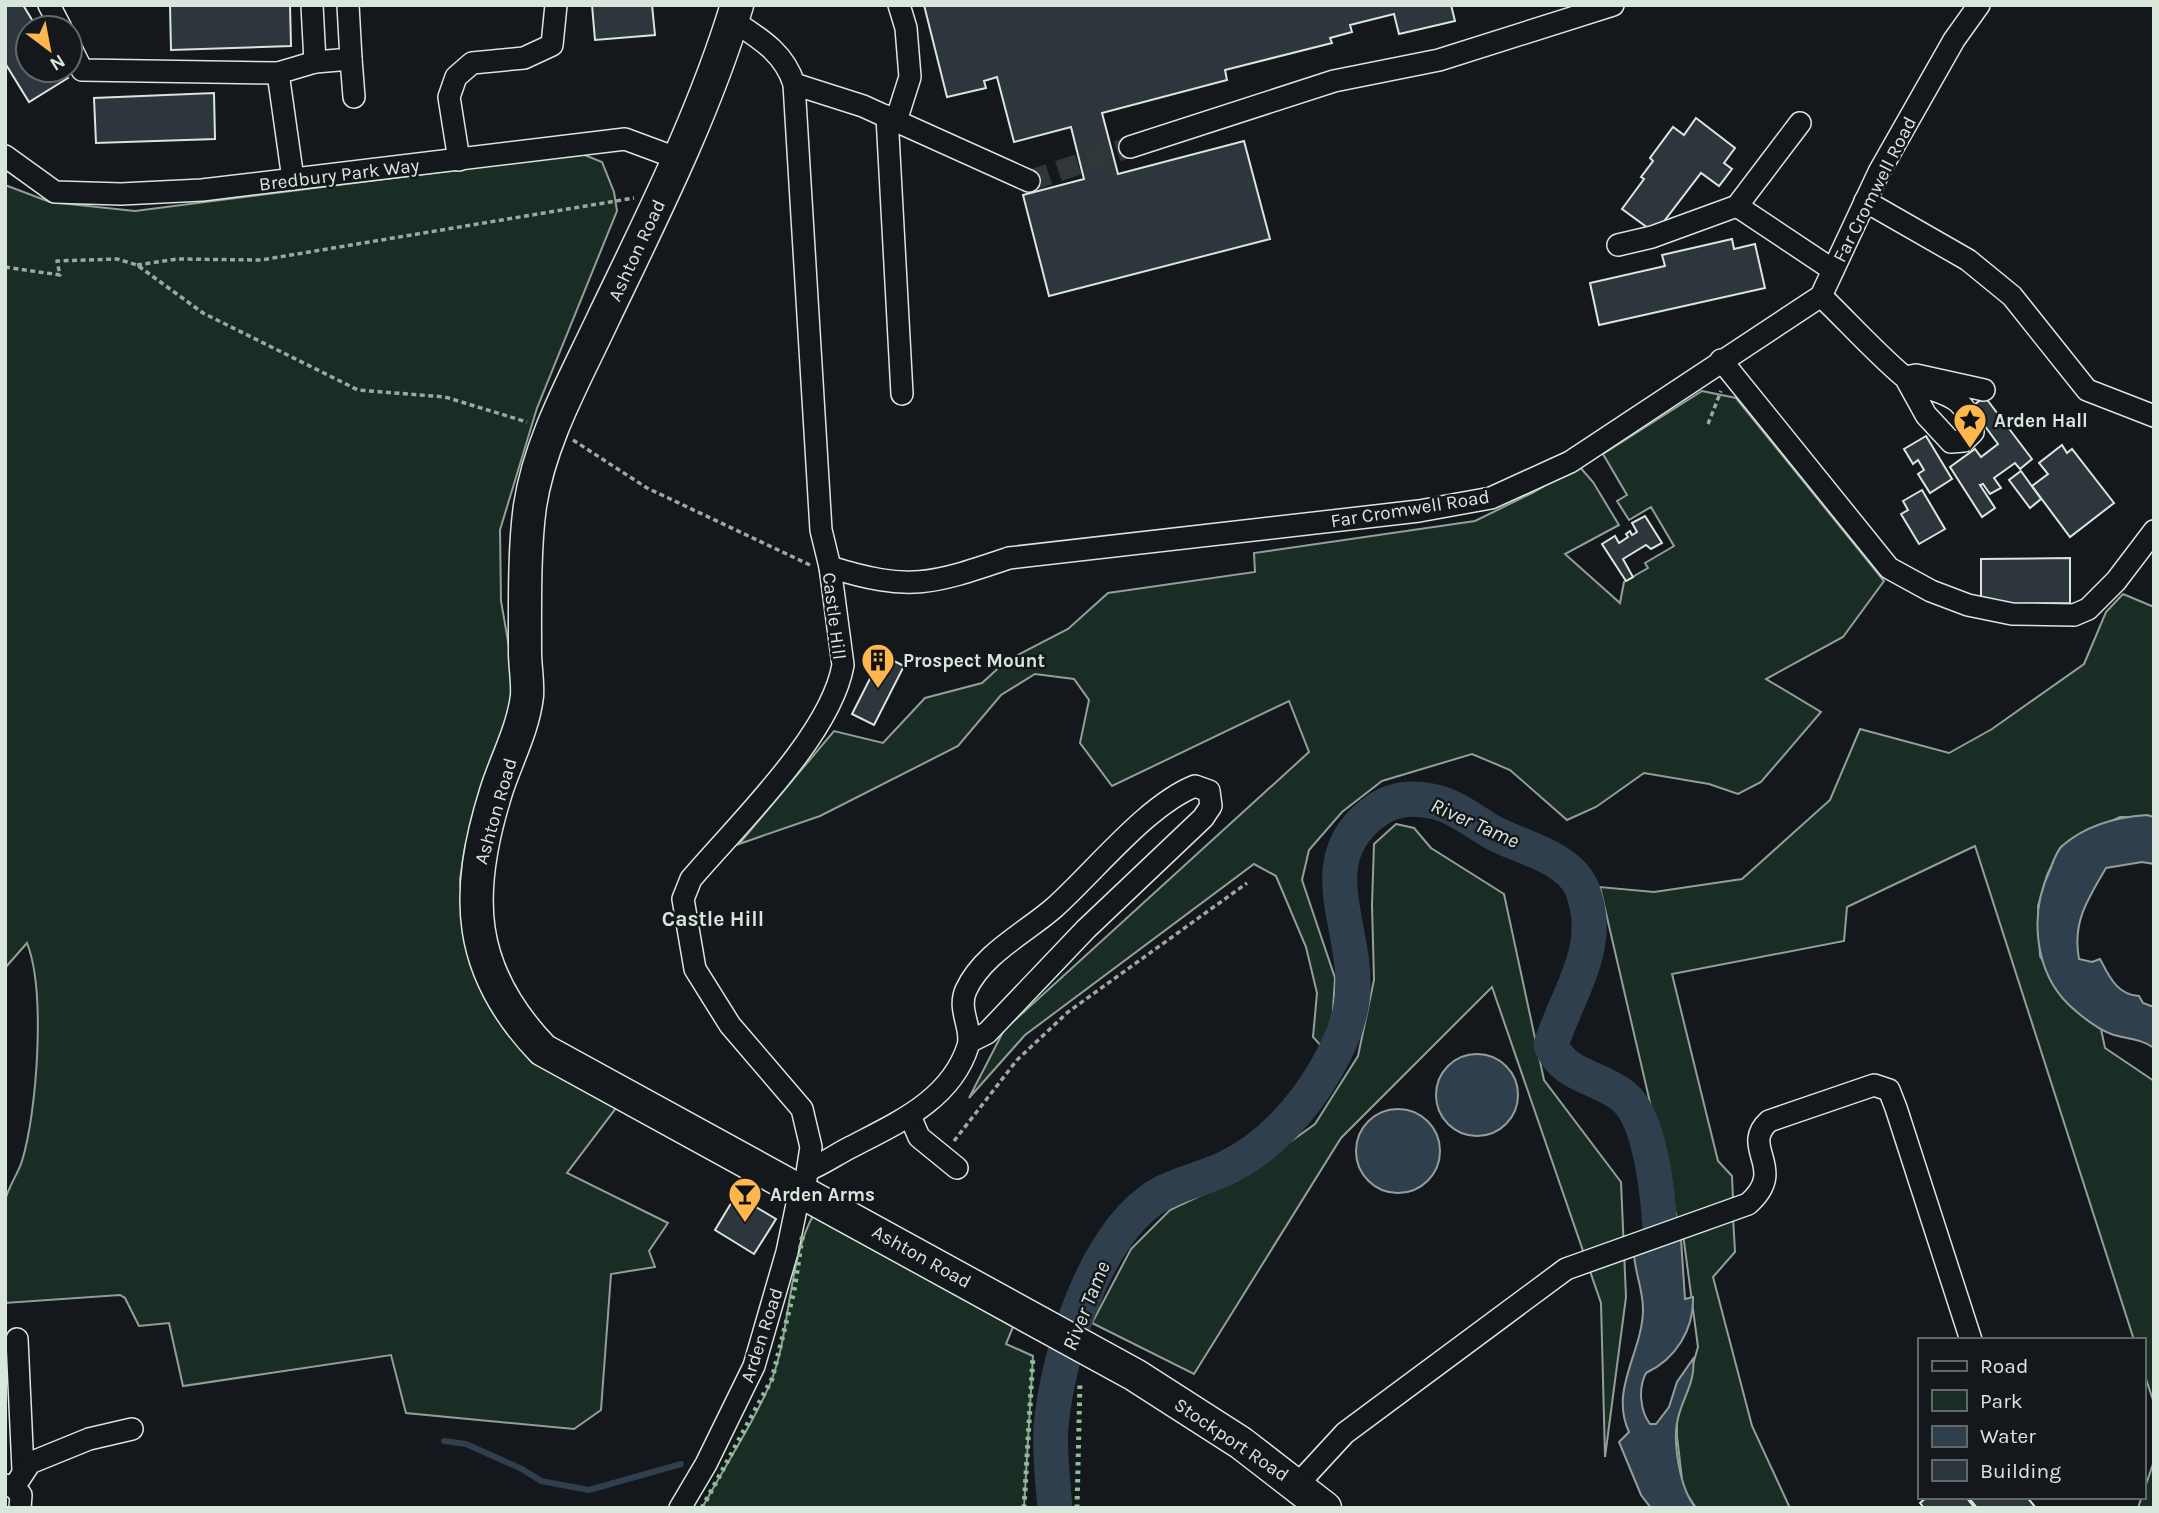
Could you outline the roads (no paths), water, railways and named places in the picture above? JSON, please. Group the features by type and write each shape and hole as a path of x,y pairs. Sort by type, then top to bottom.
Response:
{"highway":[{"name":"Ashton Road","path":"734,12 679,159 551,429 530,506 525,652 527,696 518,735 497,790 480,848 476,884 477,922 484,959 497,992 517,1023 543,1050 804,1180 1038,1322 1135,1375"},
{"name":"Stockport Road","path":"1135,1375 1298,1484 1325,1508"}],"street":[{"path":"312,5 315,61"},
{"path":"348,5 354,97"},
{"path":"459,160 449,97 456,77 472,63 524,58 552,45 556,5"},
{"path":"900,5 906,28 910,78 892,119 902,394"},
{"path":"1130,146 1334,81 1439,60 1613,5"},
{"name":"Far Cromwell Road","path":"830,567 871,580 908,584 946,579 1010,558 1419,511 1491,498 1570,462 1821,296 1865,201 1947,52 1979,5"},
{"name":"Castle Hill","path":"734,12 788,65 794,84 821,530 830,567 842,649 840,680 814,730 691,879 683,899 695,970 710,997 802,1108 811,1147 804,1180"},
{"path":"84,70 278,72 315,61 351,59"},
{"path":"278,72 293,179"},
{"path":"794,84 892,119 1029,180"},
{"path":"1618,245 1652,237 1737,206 1800,123"},
{"name":"Bredbury Park Way","path":"5,156 55,192 121,194 202,190 625,139 679,159"},
{"path":"1865,201 1968,260 1994,281 2011,296 2087,390 2154,415"},
{"path":"1737,206 1833,270"},
{"path":"1821,296 1905,377 1916,375 1984,390"},
{"path":"1721,360 1889,568 1931,591 1968,605 2012,614 2074,615 2088,609 2116,582 2154,531"},
{"path":"804,1180 932,1101 962,1064 969,1042 961,1007 966,989 992,957 1049,912 1167,802 1195,786 1209,791 1211,806 1203,818 1086,929 987,1033 969,1042"},
{"path":"1298,1484 1345,1433 1566,1269 1748,1204 1765,1185 1758,1141 1763,1126 1769,1121 1880,1085 1889,1090 1896,1108 1970,1338"},
{"path":"910,1116 919,1137 950,1162"},
{"name":"Arden Road","path":"680,1508 706,1464 754,1366 787,1252 804,1180"},
{"path":"17,1339 14,1481 21,1495 20,1508"},
{"path":"14,1481 30,1463 89,1439 132,1429"}],"water":[{"path":"2147,815 2154,817 2154,864 2142,862 2106,868 2083,911 2077,946 2079,959 2092,962 2100,959 2119,988 2139,996 2143,1003 2154,1007 2154,1048 2102,1030 2069,1005 2048,976 2038,941 2039,904 2043,887 2062,846 2081,833 2102,824"},
{"path":"1469,1054 1485,1054 1500,1061 1511,1072 1518,1087 1515,1111 1506,1124 1485,1136 1469,1136 1454,1129 1443,1118 1436,1103 1436,1087 1443,1072 1454,1061"},
{"path":"1398,1109 1414,1112 1428,1121 1437,1135 1440,1151 1437,1167 1428,1181 1414,1190 1398,1193 1382,1190 1368,1181 1359,1167 1356,1151 1359,1135 1368,1121 1382,1112"},
{"path":"1681,1239 1685,1299 1693,1297 1690,1320 1674,1351 1666,1360 1646,1373 1641,1399 1650,1424 1656,1424 1669,1407 1677,1382 1693,1359 1693,1375 1678,1418 1676,1439 1682,1478 1696,1508 1651,1508 1641,1495 1619,1442 1629,1432 1623,1401 1628,1370 1642,1325 1642,1295 1634,1254"}],"waterway":[{"name":"River Tame","path":"1055,1508 1050,1447 1055,1398 1071,1333 1097,1268 1135,1214 1157,1196 1226,1168 1256,1150 1284,1126 1317,1084 1341,1040 1352,997 1352,963 1340,894 1344,851 1354,831 1386,805 1416,799 1448,806 1492,832 1556,861 1579,883 1588,913 1586,952 1551,1045 1564,1064 1613,1089 1634,1109 1643,1129 1655,1177 1663,1271"},
{"path":"444,1441 466,1444 522,1469 541,1481 589,1490 681,1464"}],"tunnel":[{"path":"1029,181 1130,147"}],"place":[{"name":"Arden Hall","path":"1970,450"},
{"name":"Prospect Mount","path":"878,690"},
{"name":"Arden Arms","path":"745,1224"}],"district":[{"name":"Castle Hill","path":"713,919"}]}
